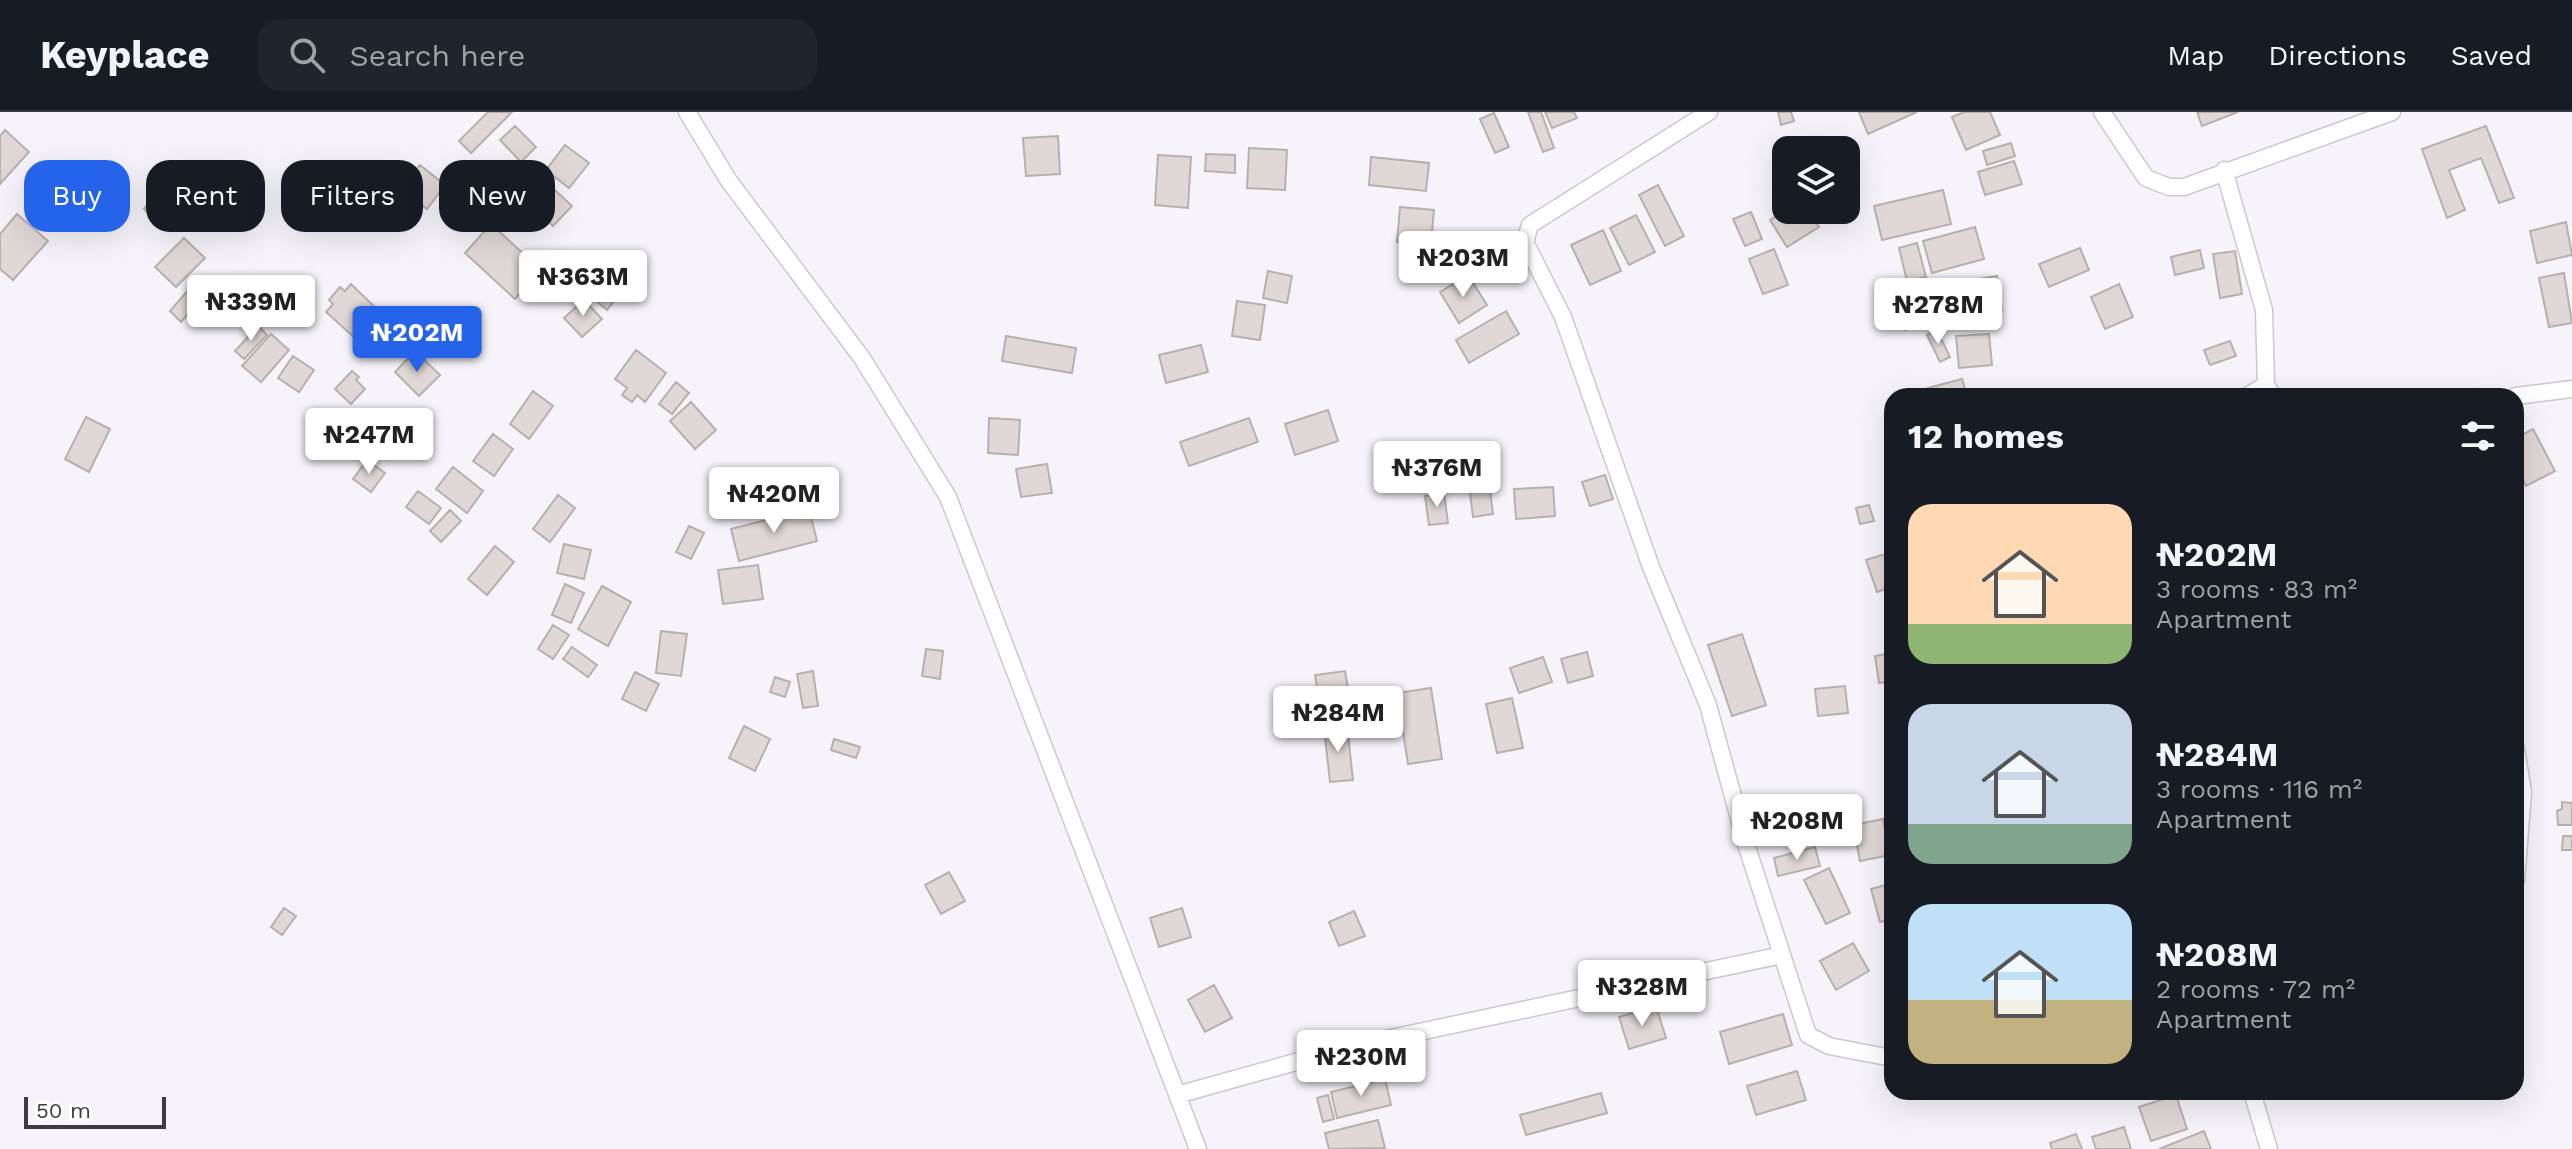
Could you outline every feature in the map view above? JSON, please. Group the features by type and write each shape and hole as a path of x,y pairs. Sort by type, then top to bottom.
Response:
{"street":[{"path":"687,112 729,181 862,358 948,497 1198,1149"},
{"path":"1709,112 1530,225 1525,242 1563,317 1651,567 1708,705 1746,844 1808,1035 1829,1046 1884,1056"},
{"path":"2102,112 2146,178 2169,187 2184,187 2224,170 2392,112"},
{"path":"2224,170 2264,310 2270,388"},
{"path":"2524,395 2572,389"},
{"path":"1177,1095 1353,1046 1782,955"},
{"path":"2254,1100 2269,1149"}],"building":[{"path":"488,112 512,112 471,153 459,141"},
{"path":"1528,112 1541,112 1554,148 1543,152"},
{"path":"1545,112 1574,112 1577,118 1552,128"},
{"path":"1778,112 1791,112 1794,121 1781,125"},
{"path":"1859,112 1917,112 1868,134"},
{"path":"1964,112 1990,112 2000,135 1966,150 1952,117"},
{"path":"2197,112 2238,112 2202,126"},
{"path":"1494,113 1509,147 1495,153 1480,119"},
{"path":"515,126 536,147 519,160 500,140"},
{"path":"2486,126 2514,198 2499,203 2481,158 2449,170 2465,210 2447,218 2422,149"},
{"path":"5,130 29,152 0,184 0,136"},
{"path":"1058,136 1060,174 1026,176 1023,138"},
{"path":"2011,143 2015,156 1987,165 1983,151"},
{"path":"565,145 589,163 569,188 555,177 554,160"},
{"path":"1249,148 1287,150 1285,190 1247,188"},
{"path":"1206,154 1235,155 1235,173 1205,171"},
{"path":"1158,155 1191,157 1188,208 1155,205"},
{"path":"1371,157 1429,163 1426,191 1369,185"},
{"path":"2014,161 2022,184 1985,195 1978,172"},
{"path":"423,167 439,180 439,193 427,209 423,206"},
{"path":"1658,185 1684,236 1665,246 1639,195"},
{"path":"555,190 572,206 555,224"},
{"path":"1943,190 1951,224 1882,240 1874,206"},
{"path":"1400,207 1434,210 1431,244 1397,242"},
{"path":"1751,212 1762,239 1745,246 1733,219"},
{"path":"17,214 24,220 24,232 38,232 48,241 13,280 0,269 0,234"},
{"path":"1636,215 1655,252 1629,265 1610,228"},
{"path":"2566,222 2572,255 2537,263 2530,231"},
{"path":"1773,224 1817,224 1819,227 1787,247"},
{"path":"1975,227 1984,259 1932,273 1923,241"},
{"path":"1603,230 1621,271 1590,285 1571,245"},
{"path":"484,232 500,232 541,270 515,299 465,253"},
{"path":"184,238 205,258 176,287 155,267"},
{"path":"1917,243 1926,277 1907,281 1899,248"},
{"path":"2080,248 2089,270 2049,287 2039,264"},
{"path":"1774,249 1788,285 1763,294 1749,259"},
{"path":"2200,250 2204,268 2175,275 2171,257"},
{"path":"2235,251 2242,294 2220,298 2213,254"},
{"path":"612,263 632,278 607,310 588,294"},
{"path":"1268,271 1292,276 1287,303 1263,298"},
{"path":"2564,273 2572,323 2549,327 2539,278"},
{"path":"1468,275 1487,305 1459,323 1440,292"},
{"path":"1997,276 2002,311 1941,321 1936,286"},
{"path":"351,284 380,312 356,339 326,312 333,304 329,300 340,287 345,291"},
{"path":"2119,284 2133,317 2105,329 2091,297"},
{"path":"190,288 202,298 181,322 170,311"},
{"path":"1915,289 1925,325 1905,330 1895,294"},
{"path":"584,300 602,319 582,337 564,318"},
{"path":"1237,301 1265,305 1260,340 1232,336"},
{"path":"1506,311 1519,334 1469,363 1456,340"},
{"path":"258,326 267,335 244,359 235,351"},
{"path":"1937,330 1950,357 1940,362 1927,335"},
{"path":"271,334 289,350 261,382 242,366"},
{"path":"1989,334 1992,365 1959,368 1956,336"},
{"path":"1006,336 1076,348 1072,373 1002,361"},
{"path":"2230,341 2236,356 2210,365 2204,350"},
{"path":"1201,345 1208,372 1166,383 1159,355"},
{"path":"636,350 666,373 645,402 637,395 632,402 622,395 627,388 615,379"},
{"path":"415,351 440,375 419,396 395,372"},
{"path":"293,356 314,370 299,392 278,378"},
{"path":"352,371 365,389 351,404 335,389"},
{"path":"1962,379 1965,388 1928,388"},
{"path":"676,382 689,393 672,414 659,404"},
{"path":"533,391 553,406 529,439 510,424"},
{"path":"691,402 716,430 695,449 670,421"},
{"path":"1328,410 1338,441 1295,455 1285,424"},
{"path":"86,417 110,429 89,472 65,459"},
{"path":"989,418 1020,420 1018,455 988,453"},
{"path":"1249,418 1258,442 1189,466 1180,442"},
{"path":"2533,429 2555,471 2526,486 2524,482 2524,434"},
{"path":"493,434 513,449 494,476 473,461"},
{"path":"1486,458 1493,514 1473,517 1466,460"},
{"path":"367,460 385,473 371,492 353,479"},
{"path":"1047,464 1052,493 1021,497 1016,469"},
{"path":"453,467 483,491 467,513 436,489"},
{"path":"791,473 802,500 774,511 763,484"},
{"path":"1605,475 1613,499 1590,506 1582,482"},
{"path":"1553,487 1555,516 1516,519 1514,489"},
{"path":"418,491 441,508 429,524 406,507"},
{"path":"1444,493 1448,523 1429,525 1425,496"},
{"path":"558,495 575,508 550,542 533,529"},
{"path":"1869,505 1874,521 1860,524 1856,508"},
{"path":"809,509 817,541 739,561 731,529"},
{"path":"450,510 461,521 441,542 430,531"},
{"path":"689,526 704,533 691,559 676,552"},
{"path":"564,544 591,550 584,579 557,573"},
{"path":"495,546 514,562 487,595 468,579"},
{"path":"1884,554 1884,590 1877,592 1866,560"},
{"path":"758,565 763,599 723,604 718,570"},
{"path":"565,584 584,593 571,623 552,615"},
{"path":"602,586 631,602 608,646 578,629"},
{"path":"553,625 569,635 553,659 538,649"},
{"path":"661,631 687,634 681,676 656,673"},
{"path":"1742,634 1766,705 1732,716 1708,645"},
{"path":"572,647 597,665 588,677 563,659"},
{"path":"926,649 943,651 940,679 922,676"},
{"path":"1587,652 1593,676 1568,683 1561,659"},
{"path":"1884,654 1884,682 1879,683 1875,656"},
{"path":"1543,657 1552,682 1519,693 1510,668"},
{"path":"813,671 818,706 803,708 797,674"},
{"path":"1345,671 1351,706 1321,711 1315,675"},
{"path":"635,672 659,684 646,711 622,699"},
{"path":"775,677 790,682 785,697 770,692"},
{"path":"1845,686 1848,713 1818,716 1815,689"},
{"path":"1431,688 1442,759 1408,764 1397,693"},
{"path":"1512,698 1523,748 1497,753 1486,704"},
{"path":"744,726 770,739 755,771 729,758"},
{"path":"1347,726 1353,780 1330,782 1324,728"},
{"path":"834,739 860,747 856,758 831,750"},
{"path":"2562,802 2572,803 2572,825 2558,825 2557,811 2562,809"},
{"path":"1883,819 1884,856 1860,861 1853,825"},
{"path":"2563,836 2572,836 2572,850 2562,850"},
{"path":"1815,847 1820,866 1778,876 1774,858"},
{"path":"1829,868 1850,913 1826,924 1804,880"},
{"path":"949,872 965,901 941,914 925,885"},
{"path":"1884,885 1884,921 1880,922 1871,889"},
{"path":"284,908 296,916 282,935 271,927"},
{"path":"1182,908 1191,937 1159,947 1150,918"},
{"path":"1354,911 1365,936 1339,946 1329,922"},
{"path":"1853,943 1869,971 1836,990 1820,961"},
{"path":"1214,985 1232,1018 1205,1032 1188,1000"},
{"path":"1656,1006 1666,1038 1629,1049 1619,1017"},
{"path":"1783,1014 1792,1045 1729,1064 1720,1032"},
{"path":"1797,1071 1806,1100 1756,1115 1747,1086"},
{"path":"1385,1079 1391,1105 1337,1118 1331,1092"},
{"path":"1601,1093 1607,1113 1526,1135 1520,1115"},
{"path":"1328,1095 1334,1119 1323,1122 1317,1098"},
{"path":"2161,1100 2178,1100 2187,1129 2151,1141 2139,1107"},
{"path":"1378,1120 1385,1148 1329,1149 1325,1133"},
{"path":"2124,1127 2131,1149 2096,1149 2092,1137"},
{"path":"2204,1131 2211,1149 2159,1149"},
{"path":"2076,1134 2082,1149 2052,1149 2050,1143"}]}
